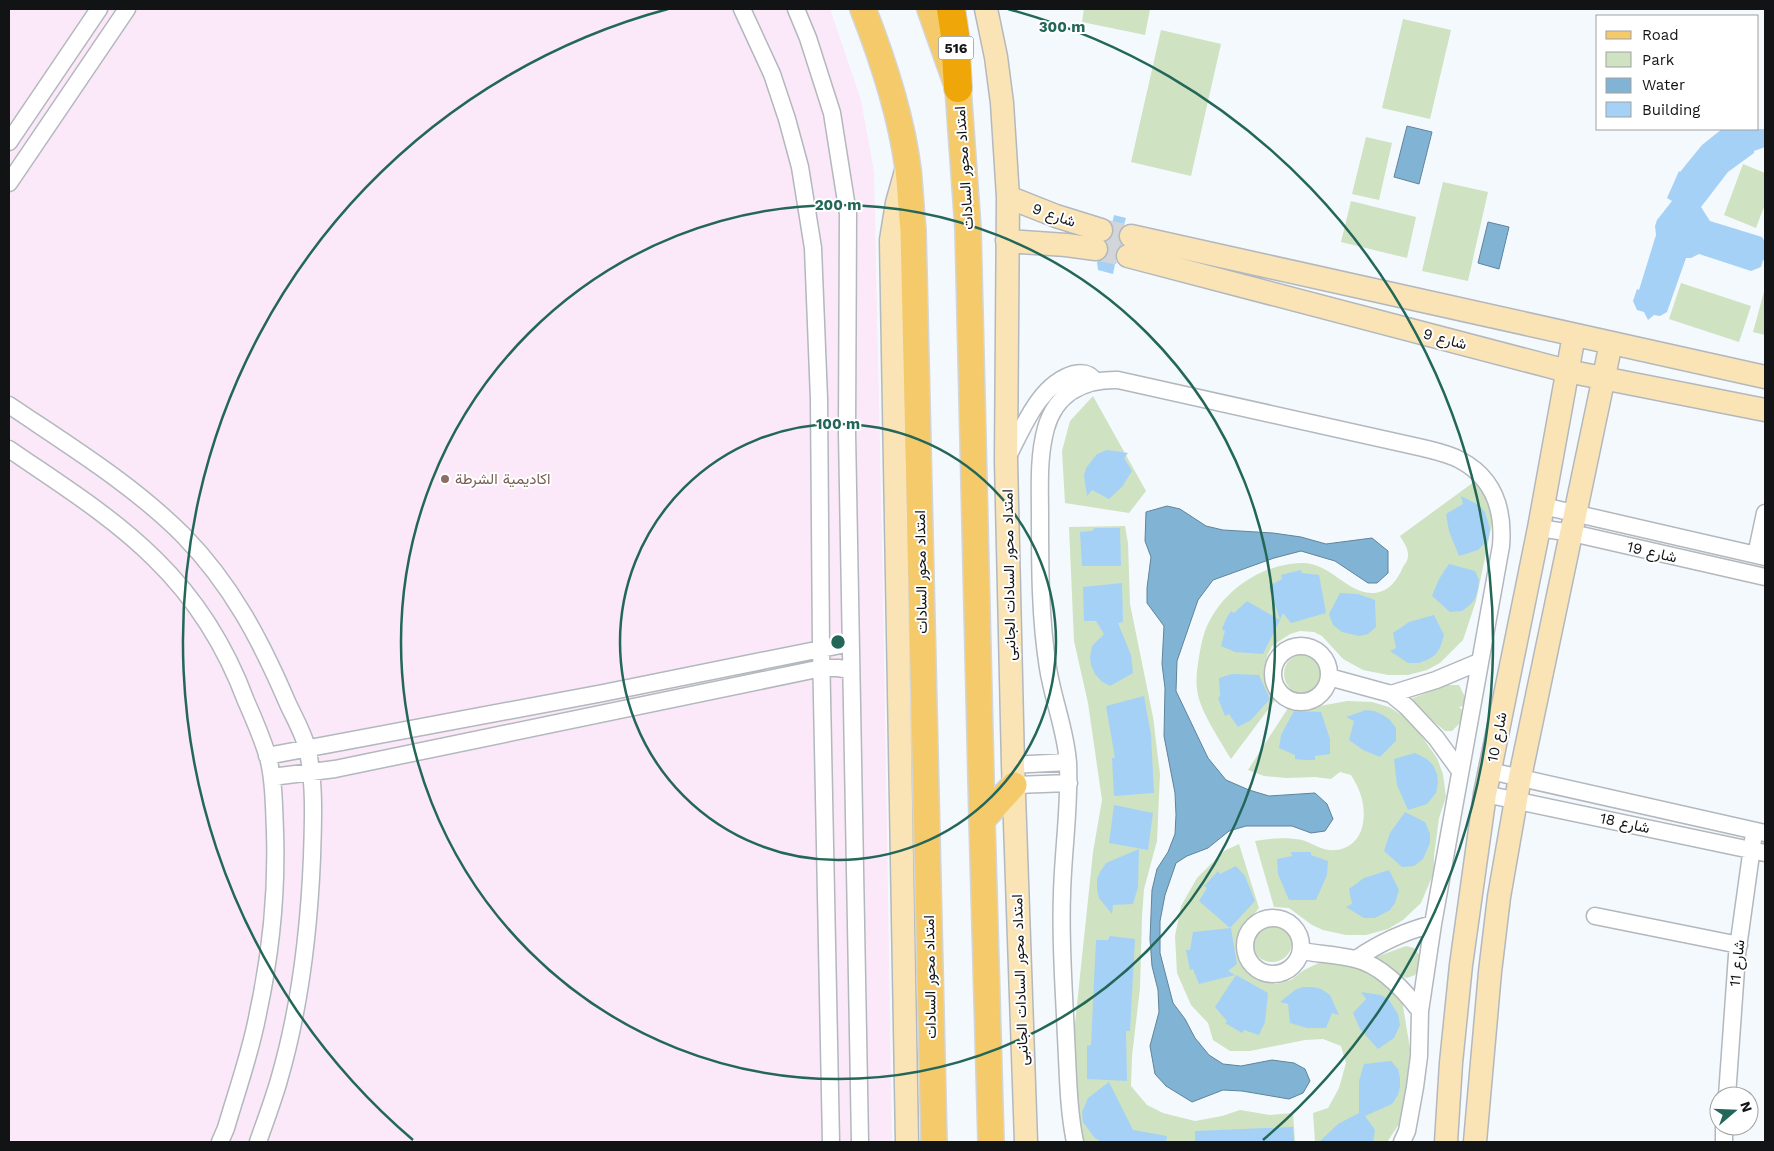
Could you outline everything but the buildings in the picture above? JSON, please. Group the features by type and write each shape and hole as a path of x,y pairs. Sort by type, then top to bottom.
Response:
{"highway":[{"name":"516","path":"951,9 955,35 958,88"}],"main road":[{"name":"امتداد محور السادات","path":"863,9 878,46 896,106 908,168 913,230 934,1142"},
{"name":"امتداد محور السادات","path":"930,9 958,88 968,229 991,1142"},
{"path":"982,820 1014,775"}],"street":[{"path":"9,142 99,9"},
{"path":"9,183 127,9"},
{"path":"742,9 772,74 787,119 800,168 812,240 815,278 819,400 821,648 831,1142"},
{"path":"796,9 808,38 832,113 848,214 847,433 860,1142"},
{"name":"امتداد محور السادات الجانبى","path":"986,9 996,57 1002,103 1008,197 1006,460 1026,1142"},
{"path":"907,1142 891,240 897,203 908,168"},
{"name":"شارع 9","path":"1007,241 1066,245 1098,239 1056,216 1008,197"},
{"name":"شارع 9","path":"1765,377 1444,305 1130,246 1437,337 1567,372 1765,410"},
{"path":"1437,337 1444,305"},
{"name":"شارع 10","path":"1446,1142 1451,1063 1461,965 1485,794 1539,528 1574,335"},
{"name":"شارع 10","path":"1475,1142 1490,972 1499,897 1520,777 1611,343"},
{"path":"1006,460 1034,409 1053,386 1067,377 1080,373 1091,375 1095,381"},
{"path":"1075,1142 1070,1112 1061,942 1069,783 1068,762 1062,726 1048,669 1044,638 1040,570 1040,460 1047,426 1053,411 1071,392 1095,381 1118,380 1423,448 1460,460 1476,471 1489,485 1496,499 1502,529 1501,546 1433,924 1420,1011 1418,1064 1407,1131 1402,1142"},
{"path":"9,405 98,466 154,508 210,564 229,590 267,655 308,750 311,772 313,836 311,885 302,970 281,1072 258,1142"},
{"path":"9,449 116,525 154,558 185,592 206,621 226,655 242,689 268,756 272,777 276,857 275,902 268,959 258,1015 226,1128 220,1142"},
{"name":"شارع 19","path":"1543,506 1574,523 1765,577"},
{"path":"1761,556 1765,513"},
{"name":"شارع 19","path":"1539,528 1574,523 1761,556"},
{"path":"268,756 603,693 841,645 850,640"},
{"path":"1391,694 1436,680 1479,662"},
{"path":"272,777 334,769 822,668 851,670"},
{"path":"1329,677 1391,694 1427,727 1460,772"},
{"path":"1014,775 1068,762"},
{"name":"شارع 18","path":"1490,771 1760,832"},
{"path":"1014,775 1069,783"},
{"name":"شارع 18","path":"1485,794 1758,851"},
{"name":"شارع 11","path":"1728,1086 1739,945 1758,851 1760,832"},
{"path":"1595,916 1739,945"},
{"path":"1356,959 1393,937 1433,924"},
{"path":"1301,951 1356,959 1375,968 1408,994 1420,1011"}],"shaded area":[{"name":"اكاديمية الشرطة","path":"9,9 830,9 861,100 874,172 892,1142 9,1142"}],"green space":[{"path":"1084,9 1150,9 1145,35 1082,22"},
{"path":"1403,19 1451,30 1430,119 1382,108"},
{"path":"1161,30 1221,44 1191,176 1131,162"},
{"path":"1366,137 1392,143 1379,200 1352,194"},
{"path":"1743,164 1765,173 1765,204 1756,228 1724,215"},
{"path":"1443,182 1488,192 1468,281 1422,271"},
{"path":"1351,201 1416,217 1407,258 1341,242"},
{"path":"1681,283 1751,306 1739,342 1669,319"},
{"path":"1765,288 1765,335 1753,332"},
{"path":"1093,396 1146,491 1129,513 1065,503 1062,451 1070,421"},
{"path":"1478,479 1493,519 1476,601 1463,640 1440,663 1427,670 1408,675 1388,675 1363,670 1343,659 1322,636 1314,632 1300,631 1290,634 1272,646 1267,656 1264,678 1276,699 1231,759 1203,711 1197,685 1201,644 1208,624 1224,600 1246,581 1259,574 1287,564 1302,563 1313,564 1322,568 1355,589 1364,592 1374,593 1384,590 1396,580 1408,559 1408,551 1400,536"},
{"path":"1125,526 1128,543 1130,604 1153,717 1160,774 1157,841 1144,889 1140,988 1132,1056 1131,1086 1147,1105 1163,1113 1195,1121 1222,1116 1240,1110 1270,1115 1293,1113 1295,1142 1078,1142 1071,1062 1093,852 1102,800 1088,703 1074,641 1069,527"},
{"path":"1304,654 1318,660 1324,674 1318,688 1304,694 1290,688 1284,674 1290,660"},
{"path":"1447,685 1459,685 1466,705 1459,707 1464,712 1463,720 1452,731 1445,731 1408,700"},
{"path":"1347,701 1372,702 1389,707 1410,720 1437,758 1443,774 1446,797 1439,818 1434,872 1421,903 1403,920 1388,929 1366,935 1346,935 1323,930 1312,925 1289,908 1274,907 1255,841 1279,838 1296,839 1331,850 1338,850 1350,845 1361,830 1364,816 1361,798 1351,775 1340,772 1331,779 1315,777 1287,778 1264,776 1248,770 1290,705 1309,708"},
{"path":"1239,844 1259,908 1240,932 1239,948 1244,967 1258,978 1276,984 1291,980 1304,970 1325,960 1347,962 1369,971 1402,1000 1410,1049 1404,1117 1387,1142 1315,1142 1313,1113 1328,1108 1339,1088 1346,1063 1341,1046 1323,1039 1305,1040 1250,1051 1230,1051 1213,1040 1208,1023 1191,1005 1177,973 1175,936 1181,906 1197,878 1224,851"},
{"path":"1272,922 1286,928 1292,942 1286,956 1272,962 1258,956 1252,942 1258,928"},
{"path":"1406,946 1414,948 1420,956 1419,968 1415,975 1407,978 1398,975 1376,957"}],"water":[{"path":"1407,126 1432,132 1419,184 1394,177"},
{"path":"1488,222 1509,227 1499,269 1478,263"},
{"path":"1167,506 1180,509 1206,526 1223,530 1273,533 1301,537 1326,544 1372,538 1388,551 1388,573 1377,583 1368,583 1335,561 1301,551 1274,558 1213,580 1198,600 1177,661 1176,691 1208,758 1226,780 1269,796 1315,793 1327,804 1333,819 1325,831 1311,833 1292,826 1246,826 1229,831 1208,848 1187,856 1176,863 1165,895 1160,921 1160,953 1173,1003 1185,1019 1195,1038 1209,1055 1223,1064 1241,1066 1272,1060 1294,1063 1305,1069 1310,1081 1303,1093 1289,1099 1242,1091 1223,1090 1192,1102 1166,1086 1155,1074 1150,1046 1159,1012 1158,990 1152,966 1150,939 1152,890 1157,869 1168,852 1175,834 1176,815 1175,793 1164,736 1165,688 1162,664 1164,626 1147,603 1151,557 1145,541 1146,512"}],"tunnel":[{"path":"1101,230 1131,236"},
{"path":"1096,249 1128,256"}],"place":[{"name":"اكاديمية الشرطة","path":"445,479"}]}
